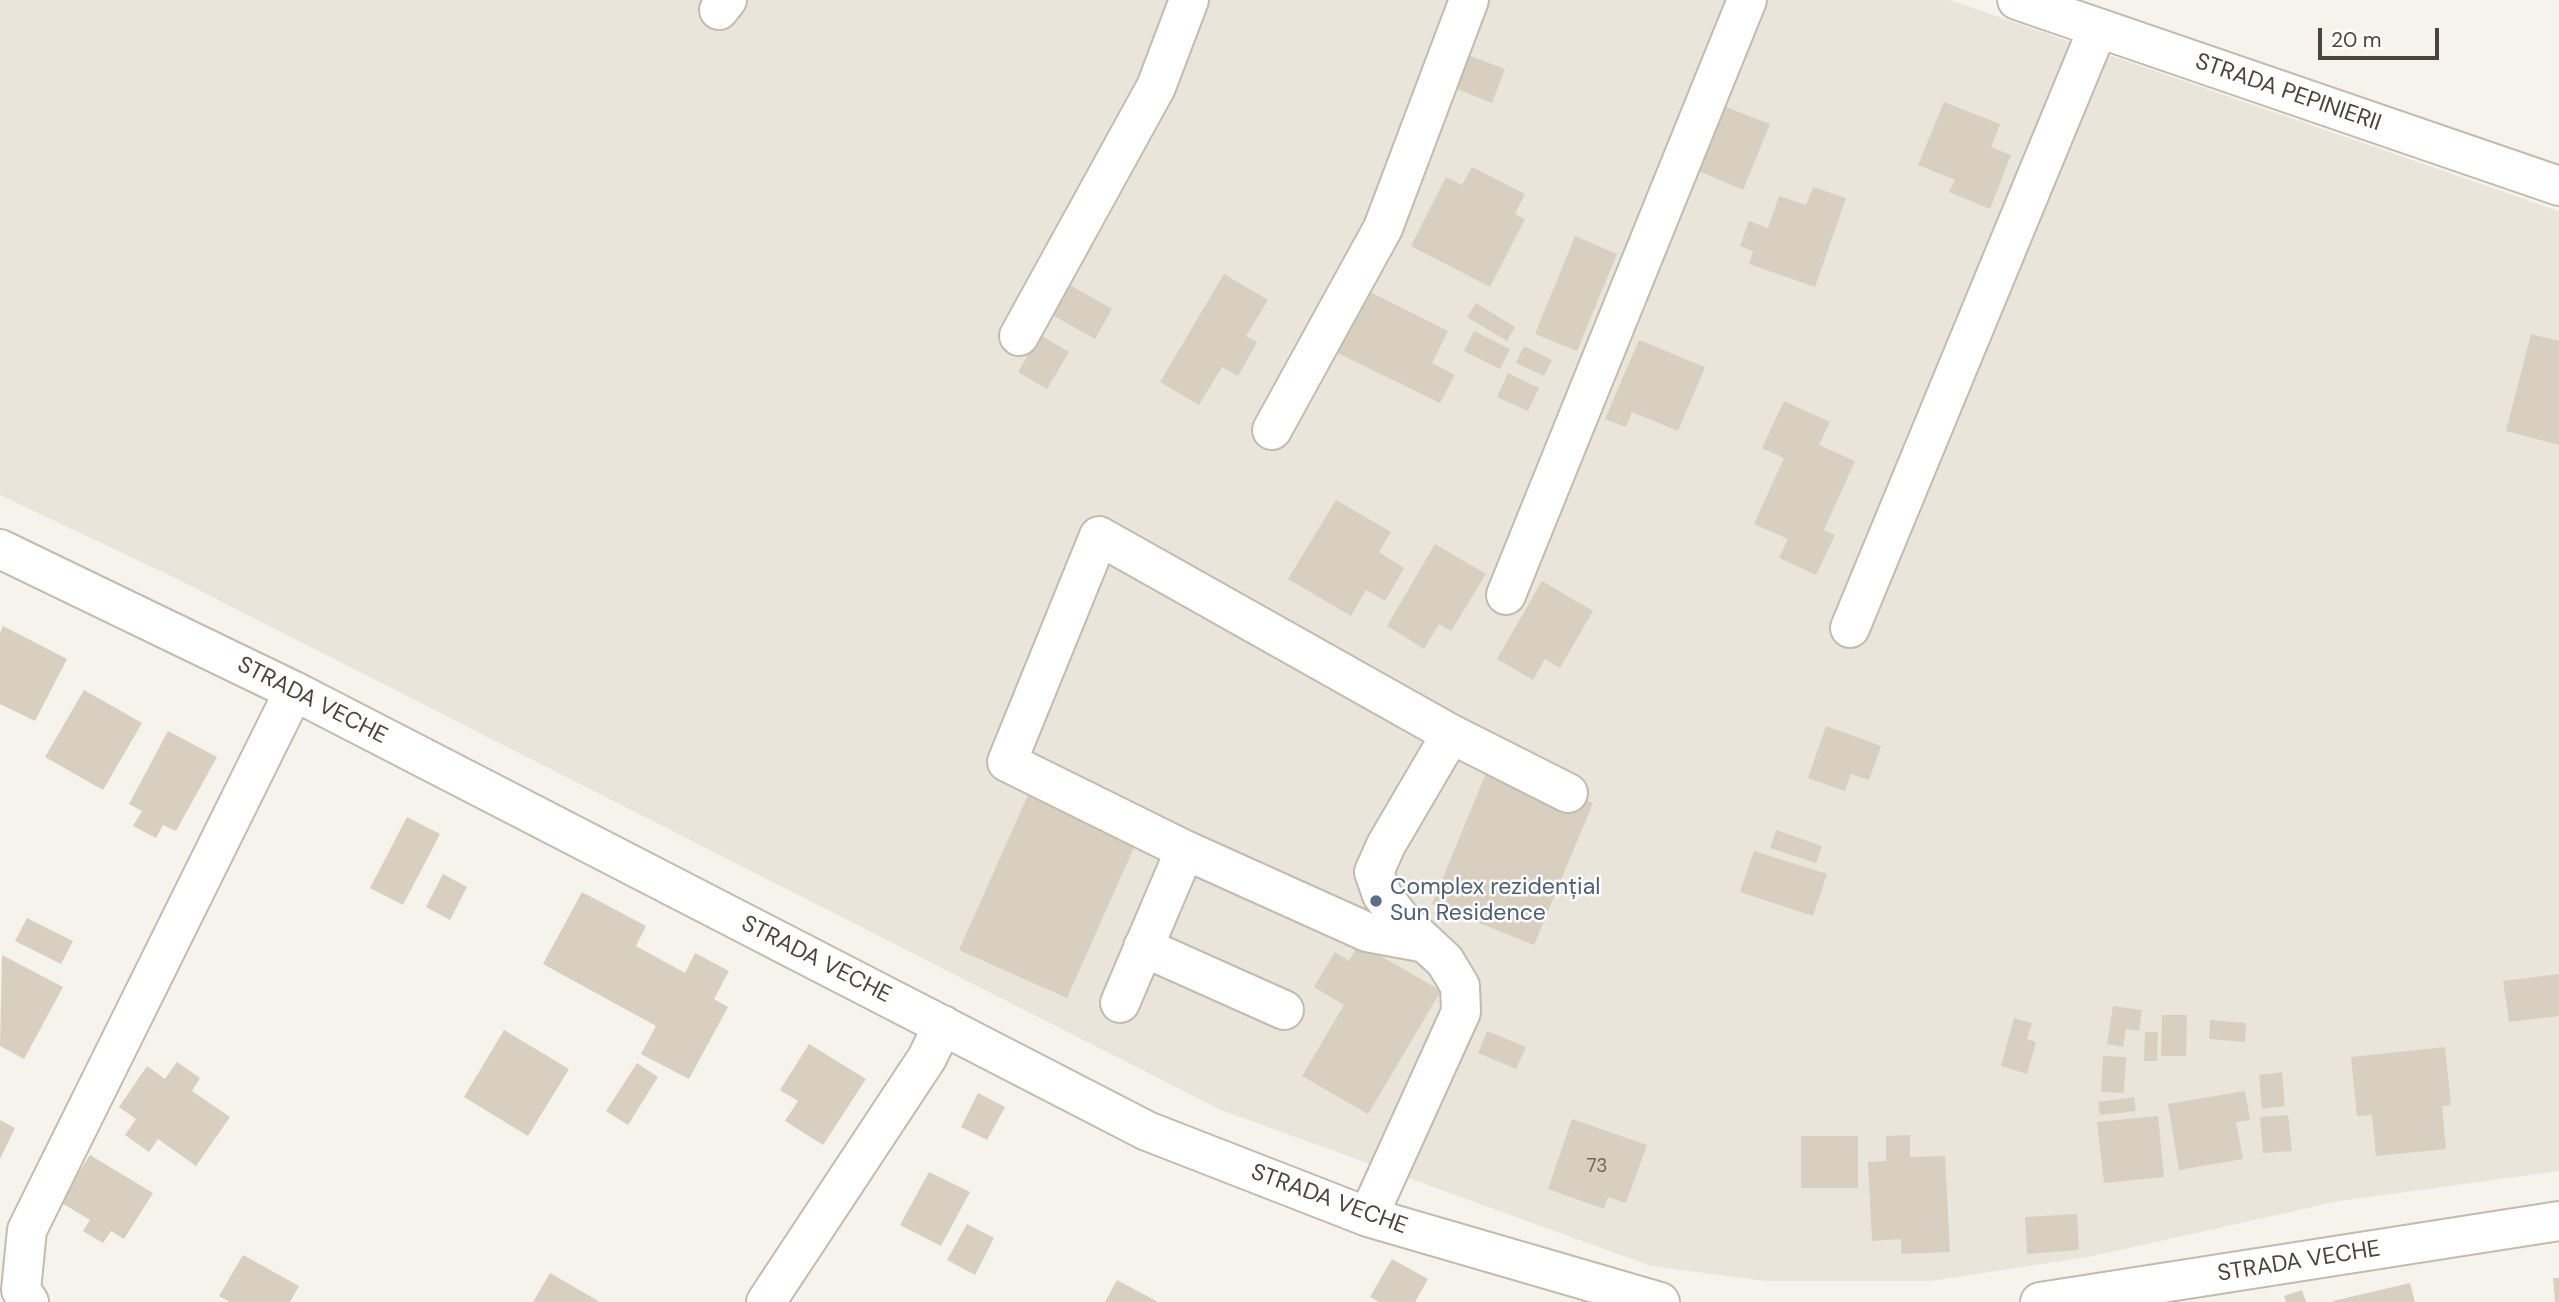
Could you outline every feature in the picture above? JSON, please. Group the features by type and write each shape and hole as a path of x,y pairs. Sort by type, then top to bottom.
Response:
{"street":[{"path":"1019,336 1156,87 1189,0"},
{"path":"1272,430 1383,228 1469,0"},
{"path":"1506,594 1748,0"},
{"name":"STRADA PEPINIERII","path":"2017,0 2559,186"},
{"path":"1850,628 2098,27"},
{"path":"1426,943 1367,932 1185,849 1007,762 1099,536 1451,734 1568,793"},
{"name":"STRADA VECHE","path":"0,549 294,691 1147,1131 1368,1217 1660,1302"},
{"path":"29,1302 21,1290 27,1230 294,691"},
{"path":"1368,1217 1461,1012 1461,986 1445,961 1403,922 1382,895 1374,872 1386,845 1451,734"},
{"path":"1120,1003 1185,849"},
{"path":"1143,947 1284,1010"},
{"path":"766,1302 927,1058 943,1025"},
{"name":"STRADA VECHE","path":"2040,1302 2559,1221"}],"shaded area":[{"path":"0,0 1950,0 2559,211 2559,1171 2339,1201 2093,1256 1931,1281 1765,1281 1651,1266 1221,1110 173,577 0,495"}],"building":[{"path":"1460,52 1505,69 1492,103 1447,85"},
{"path":"1713,102 1770,124 1743,190 1687,166"},
{"path":"1944,102 2000,124 1991,147 2011,155 1990,209 1949,192 1955,180 1918,165"},
{"path":"1472,167 1525,194 1515,214 1525,219 1490,287 1411,246 1446,177 1462,185"},
{"path":"1813,187 1846,198 1815,287 1749,264 1753,251 1740,246 1749,221 1768,228 1779,196 1806,205"},
{"path":"1575,236 1617,254 1577,351 1535,334"},
{"path":"1224,274 1268,300 1246,336 1257,342 1238,376 1222,367 1199,405 1160,382"},
{"path":"1070,285 1112,309 1095,339 1052,315"},
{"path":"1360,287 1448,331 1432,363 1455,375 1440,403 1329,349"},
{"path":"1476,303 1515,327 1507,341 1467,317"},
{"path":"1474,331 1510,349 1500,369 1464,351"},
{"path":"2531,334 2559,341 2559,445 2506,431"},
{"path":"1040,335 1069,352 1047,389 1018,372"},
{"path":"1639,340 1705,367 1678,431 1632,412 1626,427 1605,419"},
{"path":"1524,346 1552,360 1544,376 1516,363"},
{"path":"1508,373 1539,388 1528,411 1497,397"},
{"path":"1784,401 1830,422 1819,445 1855,461 1824,530 1835,535 1816,575 1779,558 1788,539 1754,524 1784,458 1762,448"},
{"path":"1336,500 1391,532 1379,552 1404,568 1385,601 1366,590 1351,616 1288,579"},
{"path":"1435,544 1486,574 1451,631 1439,624 1424,649 1387,626"},
{"path":"1542,581 1593,611 1560,668 1545,659 1533,680 1497,659"},
{"path":"3,626 67,659 35,721 0,704 0,633"},
{"path":"84,690 142,723 103,790 45,757"},
{"path":"1826,726 1881,746 1869,780 1851,774 1845,791 1808,778"},
{"path":"168,731 217,757 176,831 163,825 156,838 133,826 142,811 129,804"},
{"path":"1491,761 1593,803 1534,945 1432,904"},
{"path":"1028,795 1136,843 1067,998 959,950"},
{"path":"407,817 440,834 403,905 370,888"},
{"path":"1776,830 1822,846 1816,863 1770,848"},
{"path":"1754,851 1827,874 1813,916 1740,892"},
{"path":"443,874 467,887 450,920 426,907"},
{"path":"582,892 646,926 636,946 685,973 695,953 729,971 714,999 728,1007 689,1079 641,1054 656,1026 543,964"},
{"path":"27,918 73,941 61,964 15,941"},
{"path":"1359,943 1441,991 1368,1114 1302,1076 1344,1005 1314,987 1335,952 1349,961"},
{"path":"2,955 63,987 24,1059 0,1046"},
{"path":"2559,974 2559,1016 2509,1022 2503,981"},
{"path":"2113,1006 2142,1010 2139,1031 2126,1029 2123,1047 2107,1044"},
{"path":"2162,1015 2187,1015 2186,1056 2161,1056"},
{"path":"2014,1018 2032,1023 2027,1039 2036,1042 2027,1074 2001,1066"},
{"path":"2210,1020 2246,1023 2245,1042 2209,1039"},
{"path":"504,1030 569,1069 528,1136 464,1097"},
{"path":"1487,1031 1526,1047 1516,1069 1478,1053"},
{"path":"2145,1032 2158,1032 2157,1061 2144,1061"},
{"path":"809,1044 866,1079 823,1145 785,1121 798,1101 780,1090"},
{"path":"2445,1047 2451,1105 2442,1106 2446,1149 2376,1156 2372,1115 2357,1116 2351,1057"},
{"path":"2103,1056 2126,1057 2124,1093 2101,1092"},
{"path":"177,1062 200,1078 192,1091 230,1117 196,1166 158,1139 149,1152 125,1135 136,1119 119,1107 147,1066 165,1079"},
{"path":"637,1063 658,1077 628,1125 606,1111"},
{"path":"2282,1072 2285,1106 2262,1109 2259,1075"},
{"path":"2245,1091 2250,1120 2236,1122 2243,1159 2179,1170 2168,1104"},
{"path":"978,1093 1005,1107 987,1140 961,1127"},
{"path":"2134,1097 2136,1111 2100,1115 2098,1102"},
{"path":"2288,1115 2292,1151 2263,1153 2260,1117"},
{"path":"2158,1116 2164,1177 2104,1183 2097,1122"},
{"path":"1572,1119 1647,1145 1626,1203 1608,1197 1604,1209 1548,1189"},
{"path":"0,1120 15,1128 0,1159"},
{"path":"1910,1135 1910,1157 1945,1156 1950,1252 1901,1254 1901,1239 1872,1241 1868,1162 1886,1161 1886,1136"},
{"path":"1801,1136 1858,1136 1858,1188 1801,1188"},
{"path":"90,1155 153,1193 124,1239 111,1231 103,1243 83,1231 90,1220 60,1202"},
{"path":"929,1172 970,1192 941,1246 900,1225"},
{"path":"2077,1214 2079,1250 2027,1254 2025,1217"},
{"path":"967,1224 994,1238 975,1275 947,1260"},
{"path":"243,1255 299,1286 290,1302 230,1302 219,1296"},
{"path":"1392,1259 1428,1279 1415,1302 1379,1302 1370,1297"},
{"path":"550,1273 600,1302 533,1302"},
{"path":"2553,1278 2559,1278 2559,1302 2555,1302"},
{"path":"1117,1280 1158,1302 1105,1302"},
{"path":"2410,1283 2415,1302 2333,1302 2333,1301"},
{"path":"2302,1290 2306,1302 2286,1302 2284,1296"}],"place":[{"name":"Complex rezidențial Sun Residence","path":"1376,901"}]}
